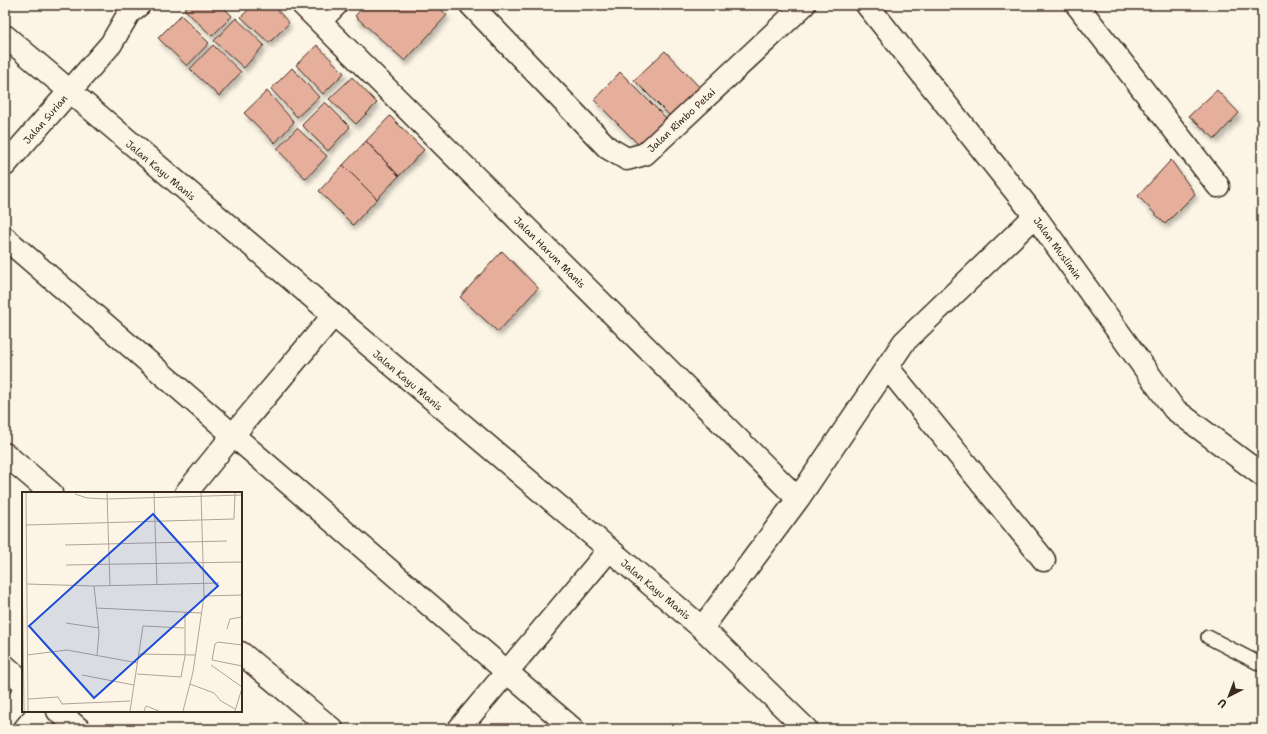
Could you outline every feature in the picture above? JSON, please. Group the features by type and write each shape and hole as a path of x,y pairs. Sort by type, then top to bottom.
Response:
{"street":[{"name":"Jalan Harum Manis","path":"303,5 798,499"},
{"path":"320,21 336,5"},
{"name":"Jalan Rimbo Petai","path":"471,5 608,148 627,159 645,154 791,9"},
{"name":"Jalan Muslimin","path":"867,5 1035,216 1174,409 1262,475"},
{"path":"1077,5 1218,186"},
{"name":"Jalan Surian","path":"5,165 111,44 129,8"},
{"name":"Jalan Kayu Manis","path":"5,36 69,92 702,628 806,729"},
{"path":"702,628 798,499 904,342 1035,216"},
{"path":"5,238 508,671 573,729"},
{"path":"187,492 333,316"},
{"path":"887,367 1044,560"},
{"path":"5,454 50,492"},
{"path":"459,729 609,550"},
{"path":"242,654 332,729"},
{"path":"5,666 22,681"},
{"path":"5,716 22,695"},
{"path":"59,712 79,729"}],"lane":[{"path":"1208,637 1262,666"}],"building":[{"path":"189,5 221,5 232,16 212,36 184,9"},
{"path":"253,5 273,5 289,23 269,43 241,17"},
{"path":"365,5 436,5 447,15 405,61 355,16"},
{"path":"181,15 209,43 187,66 158,38"},
{"path":"236,18 264,45 244,68 214,41"},
{"path":"213,45 241,72 219,96 190,69"},
{"path":"317,45 344,73 323,94 296,65"},
{"path":"665,51 703,91 672,118 634,80"},
{"path":"292,68 319,97 297,117 271,89"},
{"path":"620,72 666,118 640,146 594,100"},
{"path":"352,77 377,103 356,124 329,99"},
{"path":"1217,90 1239,113 1215,139 1189,116"},
{"path":"267,91 294,122 275,143 244,113"},
{"path":"325,102 350,127 328,151 302,125"},
{"path":"390,116 424,150 399,176 366,141"},
{"path":"297,128 327,156 306,179 277,149"},
{"path":"366,141 399,176 377,199 343,165"},
{"path":"1171,160 1195,194 1165,224 1138,196"},
{"path":"343,165 377,199 353,225 319,191"},
{"path":"502,251 538,288 498,332 460,297"}]}
